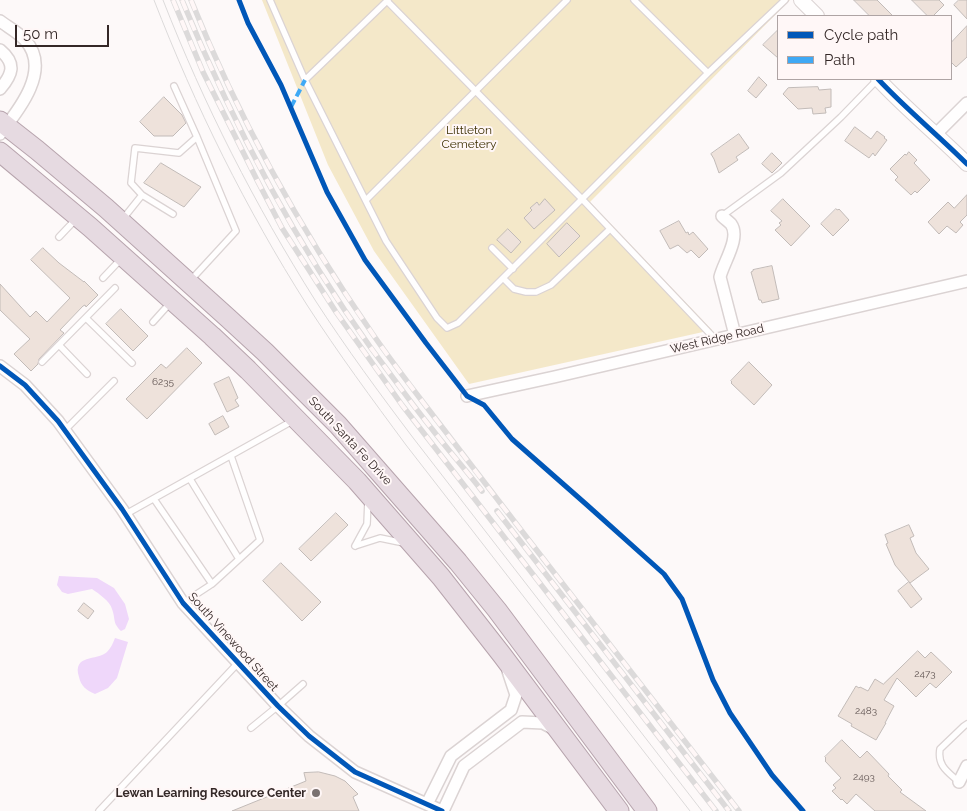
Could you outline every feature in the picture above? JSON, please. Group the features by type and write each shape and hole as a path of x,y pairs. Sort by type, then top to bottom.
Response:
{"highway":[{"name":"South Santa Fe Drive","path":"2,127 121,222 189,282 242,330 338,425 458,562 497,610 647,811"},
{"name":"South Santa Fe Drive","path":"0,152 123,256 248,370 368,493 441,577 620,811"}],"street":[{"path":"801,0 816,15"},
{"path":"0,20 26,41 35,60 32,85 22,103 2,127"},
{"path":"0,50 9,61 11,70 8,79 0,89"},
{"path":"879,80 967,164"},
{"path":"936,134 967,102"},
{"path":"722,216 734,231 732,244 720,277 735,335"},
{"name":"West Ridge Road","path":"467,396 967,281"},
{"name":"South Vinewood Street","path":"0,366 25,385 58,421 126,514 183,603 278,706 309,736 355,772 443,811"},
{"path":"427,804 451,756 511,710 516,695 502,655"},
{"path":"443,811 464,766 522,722 543,723 562,734"},
{"path":"959,782 967,766"}],"lane":[{"path":"270,0 305,80 386,241 437,318 447,328 458,323 708,73 785,0"},
{"path":"366,200 567,0"},
{"path":"634,0 708,73"},
{"path":"305,80 387,1 582,199 716,340"},
{"path":"722,216 781,173 877,80"},
{"path":"174,86 236,231 189,282"},
{"path":"172,214 142,195 131,183 134,148 179,153 196,137"},
{"path":"121,222 142,195"},
{"path":"59,237 78,217"},
{"path":"503,278 514,289 536,292 551,285 610,229"},
{"path":"492,248 513,269"},
{"path":"104,278 123,256"},
{"path":"42,362 115,288"},
{"path":"153,322 172,300"},
{"path":"86,318 132,363"},
{"path":"59,345 87,374"},
{"path":"65,430 114,381"},
{"path":"126,514 297,419"},
{"path":"183,603 212,584 260,540 231,456"},
{"path":"190,479 239,559"},
{"path":"368,493 367,524 355,546 380,538 414,546"},
{"path":"154,499 212,584"},
{"path":"99,811 238,663"},
{"path":"251,728 303,684"},
{"path":"959,782 945,769 940,762 939,754 940,749 967,724"}],"green space":[{"name":"Littleton Cemetery","path":"262,0 790,0 590,202 712,330 469,384 374,251 328,165"}],"shaded area":[{"path":"59,576 97,578 114,588 125,604 129,619 125,629 121,631 118,628 111,606 101,595 92,589 68,594 62,592 57,585"},
{"path":"115,638 128,642 117,678 108,688 95,694 81,683 78,670 79,665 82,661 107,652"}],"building":[{"path":"854,0 877,0 892,15 869,15"},
{"path":"912,0 939,0 944,5 934,15 927,15"},
{"path":"959,0 967,0 967,19 954,5"},
{"path":"967,26 967,57 956,67 952,63 952,42"},
{"path":"777,31 777,57 763,45"},
{"path":"759,77 767,85 756,98 748,91"},
{"path":"818,87 819,90 831,89 831,107 825,108 826,113 813,114 812,108 798,109 783,94 788,88"},
{"path":"164,97 182,115 186,123 173,136 154,136 140,122"},
{"path":"855,127 871,139 877,131 885,137 887,140 875,156 873,153 869,158 845,141"},
{"path":"739,134 749,148 736,157 738,160 719,173 711,154"},
{"path":"909,152 917,160 914,163 930,180 917,193 915,191 911,195 895,180 898,177 890,169"},
{"path":"772,153 782,163 772,173 762,164"},
{"path":"161,163 201,187 184,207 144,183"},
{"path":"967,195 967,215 960,222 963,225 956,233 947,226 939,234 928,222 948,202 954,208"},
{"path":"545,199 555,210 534,229 524,218 532,210 530,208 537,202 539,205"},
{"path":"783,199 810,226 791,246 775,230 781,225 779,223 782,221 771,211"},
{"path":"836,209 839,209 849,220 833,236 821,224"},
{"path":"679,221 686,233 688,232 689,235 693,232 708,249 699,258 691,250 687,253 678,245 670,249 660,231"},
{"path":"567,223 580,236 559,257 547,244"},
{"path":"508,229 521,242 511,253 497,240"},
{"path":"43,248 59,263 84,281 98,295 86,307 85,305 83,306 60,330 64,333 39,359 38,364 31,371 14,354 30,339 0,310 0,284 30,317 36,311 47,322 70,298 31,260"},
{"path":"772,266 779,299 762,303 759,300 751,272"},
{"path":"121,309 148,336 133,351 106,324"},
{"path":"187,348 202,363 147,419 126,399 161,364 166,368"},
{"path":"749,362 772,385 754,405 731,383"},
{"path":"229,377 238,398 235,400 239,406 227,412 214,384"},
{"path":"223,416 229,427 215,435 209,424"},
{"path":"336,513 348,525 311,561 299,549"},
{"path":"909,525 914,536 910,538 916,553 929,569 910,583 895,565 886,544 888,543 885,535"},
{"path":"281,563 321,602 302,621 263,581"},
{"path":"909,582 922,599 911,608 898,591"},
{"path":"84,603 94,611 88,619 78,611"},
{"path":"918,651 925,658 931,652 952,672 936,688 930,683 916,697 897,678 884,700 894,706 876,740 851,726 852,724 838,716 856,686 868,691 875,679 883,684"},
{"path":"842,740 860,758 867,751 902,790 900,792 926,811 875,811 856,794 847,804 841,800 832,791 836,788 833,785 841,778 825,761 825,757"},
{"name":"Lewan Learning Resource Center","path":"319,772 345,781 358,794 353,797 359,811 232,811 306,781 304,773"}],"tram line":[{"path":"154,0 204,118 223,156 263,232 307,305 355,376 406,445 690,811"},
{"path":"163,0 213,116 232,154 272,228 315,300 363,371 414,439 702,811"}],"railway":[{"path":"173,0 203,72 282,228 336,312 402,405 716,811"},
{"path":"182,0 243,136 316,266 371,348 424,419 482,491"},
{"path":"191,0 209,44 250,129 295,213 345,294 401,373 470,464 739,811"},
{"path":"497,511 729,811"}],"marked path":[{"path":"291,107 305,80"}],"cycle path":[{"path":"239,0 248,23 281,85 327,192 365,260 467,396 484,405 512,439 664,574 682,599 713,680 730,713 772,775 803,811"},
{"path":"879,80 967,164"},
{"path":"0,366 25,385 58,421 122,509 183,603 278,706 309,736 355,772 442,811"}],"place":[{"name":"Lewan Learning Resource Center","path":"316,793"}]}
